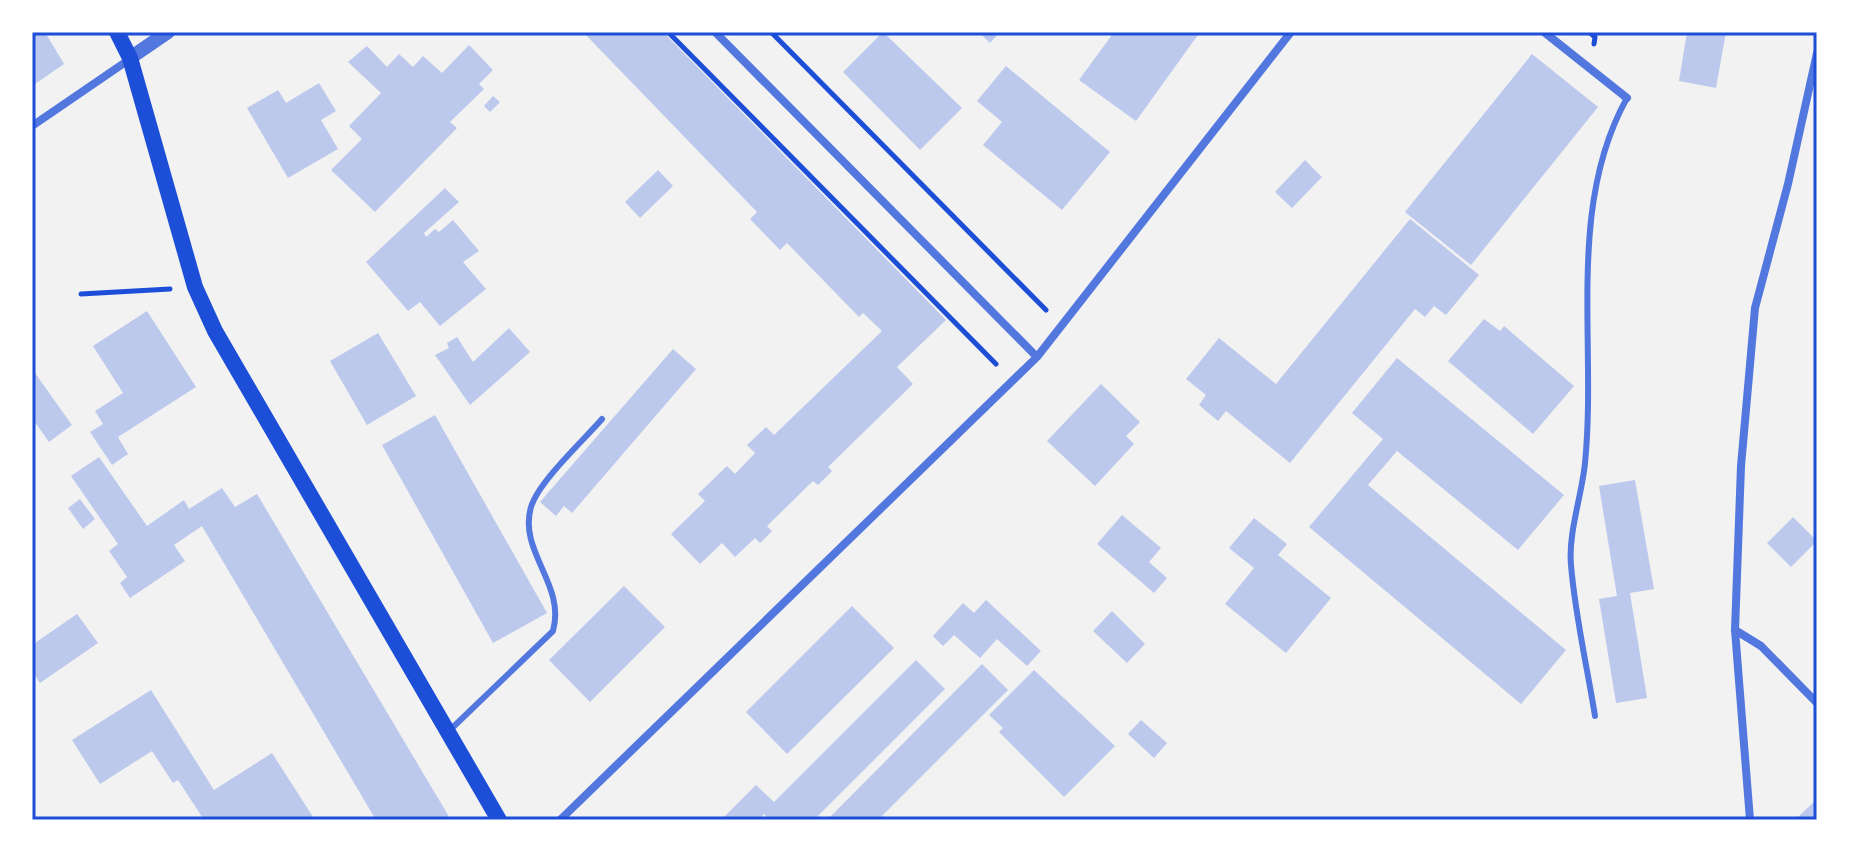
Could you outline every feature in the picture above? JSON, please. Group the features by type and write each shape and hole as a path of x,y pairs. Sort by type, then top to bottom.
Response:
{"main road":[{"path":"117,32 130,58 195,287 215,331 499,820"}],"street":[{"path":"32,126 168,32"},
{"path":"715,32 1037,357"},
{"path":"560,820 896,491 1014,382 1063,327 1291,32"},
{"path":"1544,32 1627,98"},
{"path":"1750,820 1735,630 1741,466 1755,308 1788,184 1817,53"},
{"path":"1735,630 1761,646 1817,703"}],"lane":[{"path":"1595,716 1570,562 1586,448 1590,225 1603,150 1627,98"},
{"path":"449,731 553,631 559,610 527,531 531,504 602,419"}],"path":[{"path":"668,32 1014,382"},
{"path":"771,32 1063,327"},
{"path":"81,294 139,290"}],"building":[{"path":"32,32 45,32 64,64 32,86"},
{"path":"583,32 663,32 946,320 897,367 913,384 828,467 832,471 818,485 813,481 767,526 772,531 760,543 755,538 735,557 722,543 700,564 671,534 705,501 698,494 727,466 735,474 755,453 747,445 766,427 774,435 882,331 863,313 859,317 787,243 780,250 750,219 757,212"},
{"path":"883,32 962,108 920,150 843,72"},
{"path":"979,32 1000,32 990,43"},
{"path":"1114,32 1200,32 1136,121 1079,80"},
{"path":"1687,32 1726,32 1716,88 1679,81"},
{"path":"469,45 493,70 479,84 484,89 450,122 457,128 375,212 331,170 362,139 349,126 381,93 348,62 367,46 387,67 399,54 413,67 423,56 442,73"},
{"path":"1532,54 1598,107 1471,265 1405,212"},
{"path":"1006,66 1110,152 1062,210 983,145 1002,122 977,101"},
{"path":"319,83 336,111 321,120 338,149 288,178 247,108 278,90 286,103"},
{"path":"493,96 500,102 490,112 484,106"},
{"path":"1305,160 1322,177 1292,208 1275,192"},
{"path":"658,170 673,186 640,218 625,202"},
{"path":"445,188 459,202 424,233 426,237 435,229 439,232 453,220 479,251 463,262 486,289 440,326 420,302 408,311 366,262"},
{"path":"1410,219 1479,275 1446,315 1434,306 1425,317 1415,309 1290,463 1226,411 1218,421 1199,405 1206,395 1186,379 1219,338 1276,384"},
{"path":"147,311 196,387 118,437 128,454 112,465 90,432 103,424 95,411 123,393 93,346"},
{"path":"1484,319 1500,331 1504,326 1574,386 1533,434 1448,361"},
{"path":"509,328 530,352 470,405 435,355 449,348 447,343 457,337 473,362"},
{"path":"378,333 416,396 367,425 330,361"},
{"path":"673,349 696,369 572,513 564,506 556,516 540,502"},
{"path":"1397,358 1564,495 1518,550 1397,451 1368,485 1566,650 1521,704 1309,527 1383,439 1352,413"},
{"path":"35,373 72,425 49,442 32,418"},
{"path":"1101,384 1140,422 1126,436 1134,444 1095,486 1047,441"},
{"path":"435,415 547,613 493,643 382,445"},
{"path":"99,457 147,526 184,500 189,509 222,488 235,507 257,494 451,820 376,820 202,526 174,545 185,561 130,598 120,583 127,577 109,551 118,544 71,476"},
{"path":"1635,480 1654,589 1630,593 1647,698 1616,703 1599,599 1617,596 1599,486"},
{"path":"80,499 95,519 83,529 68,508"},
{"path":"1122,515 1161,548 1149,562 1167,578 1154,593 1097,544"},
{"path":"1793,517 1817,541 1791,567 1767,543"},
{"path":"1254,518 1287,544 1278,555 1331,598 1286,653 1225,604 1254,568 1229,548"},
{"path":"624,586 665,627 590,702 549,660"},
{"path":"986,600 1041,651 1027,666 997,639 980,658 954,635 943,646 933,636 963,603 974,613"},
{"path":"852,606 894,648 787,754 746,712"},
{"path":"1112,611 1145,644 1127,663 1093,631"},
{"path":"77,614 98,643 40,683 32,671 32,645"},
{"path":"916,660 945,689 814,820 770,820 764,814 758,820 721,820 756,785 774,802"},
{"path":"982,664 1008,690 878,820 827,820"},
{"path":"1034,670 1115,746 1064,797 999,732 1003,728 989,715"},
{"path":"151,690 214,790 272,753 315,820 204,820 178,780 173,783 152,751 100,784 72,740"},
{"path":"1141,720 1167,743 1154,758 1128,734"},
{"path":"1817,799 1817,820 1801,820 1798,817"}]}
